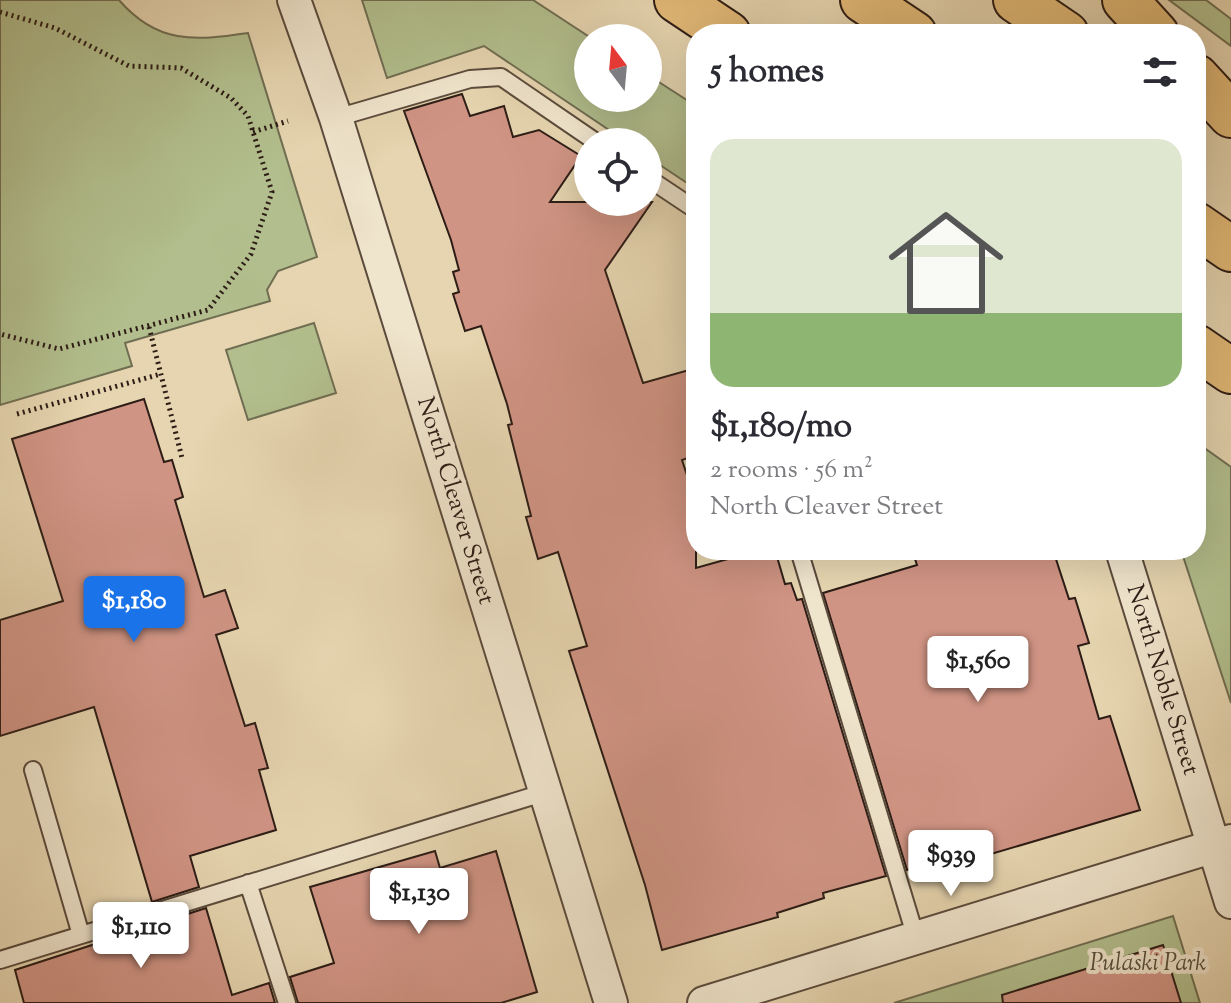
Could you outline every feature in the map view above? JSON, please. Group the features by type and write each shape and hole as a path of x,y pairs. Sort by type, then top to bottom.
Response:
{"highway":[{"path":"677,0 713,24"},
{"path":"863,0 899,24"},
{"path":"1016,0 1051,24"},
{"path":"1125,0 1147,24"},
{"path":"1206,88 1231,115"},
{"path":"1206,126 1231,142"},
{"path":"1206,232 1231,249"},
{"path":"1206,354 1231,371"}],"street":[{"name":"North Cleaver Street","path":"294,0 336,118 611,1003"},
{"name":"North Noble Street","path":"1125,560 1222,844 1231,902"},
{"path":"704,1003 1222,844"}],"lane":[{"path":"336,118 470,79 501,77 576,128"},
{"path":"662,187 686,203"},
{"path":"802,560 916,938"},
{"path":"33,770 81,935"},
{"path":"0,960 546,792"},
{"path":"248,883 287,1003"}],"path":[{"path":"0,12 55,28 129,66 181,68 231,98 248,116 272,192 251,254 208,310 59,349 0,334"},
{"path":"253,132 288,121"},
{"path":"149,327 182,458"},
{"path":"17,414 161,374"}],"green space":[{"path":"0,0 119,0 133,14 162,32 193,38 248,33 317,257 278,271 267,290 270,301 125,343 132,366 0,405"},
{"path":"362,0 533,0 574,27 574,106 484,46 387,78"},
{"path":"1169,0 1206,0 1231,19 1231,46 1206,27 1206,24 1201,24"},
{"path":"662,84 686,100 686,182 662,166 662,128 606,128 582,112 662,112"},
{"path":"314,323 336,393 248,420 226,350"},
{"path":"1206,449 1231,467 1231,703 1184,560 1206,560"},
{"name":"Pulaski Park","path":"1173,916 1200,1003 894,1003"}],"building":[{"path":"462,94 470,116 504,106 513,137 539,130 574,152 574,166 550,202 574,202 574,216 642,216 605,270 643,383 686,371 686,459 682,460 686,472 686,560 696,560 696,568 724,560 778,560 785,584 791,583 797,600 802,599 886,876 823,893 824,898 777,913 778,917 662,950 645,885 569,651 587,646 558,552 538,559 526,517 531,516 508,425 512,424 507,404 481,326 465,331 453,294 459,292 453,272 459,270 404,111"},
{"path":"144,399 164,462 172,460 183,497 175,500 204,597 225,590 238,628 216,635 245,726 255,723 268,768 259,770 276,830 190,856 199,887 152,902 94,707 0,736 0,620 63,601 12,439"},
{"path":"915,560 1056,560 1069,599 1075,598 1089,643 1078,646 1099,719 1110,716 1140,810 913,877 911,869 907,870 823,593 917,565"},
{"path":"435,851 440,868 496,851 537,992 501,1003 298,1003 290,977 334,963 310,887"},
{"path":"206,908 232,995 269,983 275,1003 24,1003 15,970"},
{"path":"1163,945 1181,1003 1003,1003 1002,995"}]}
